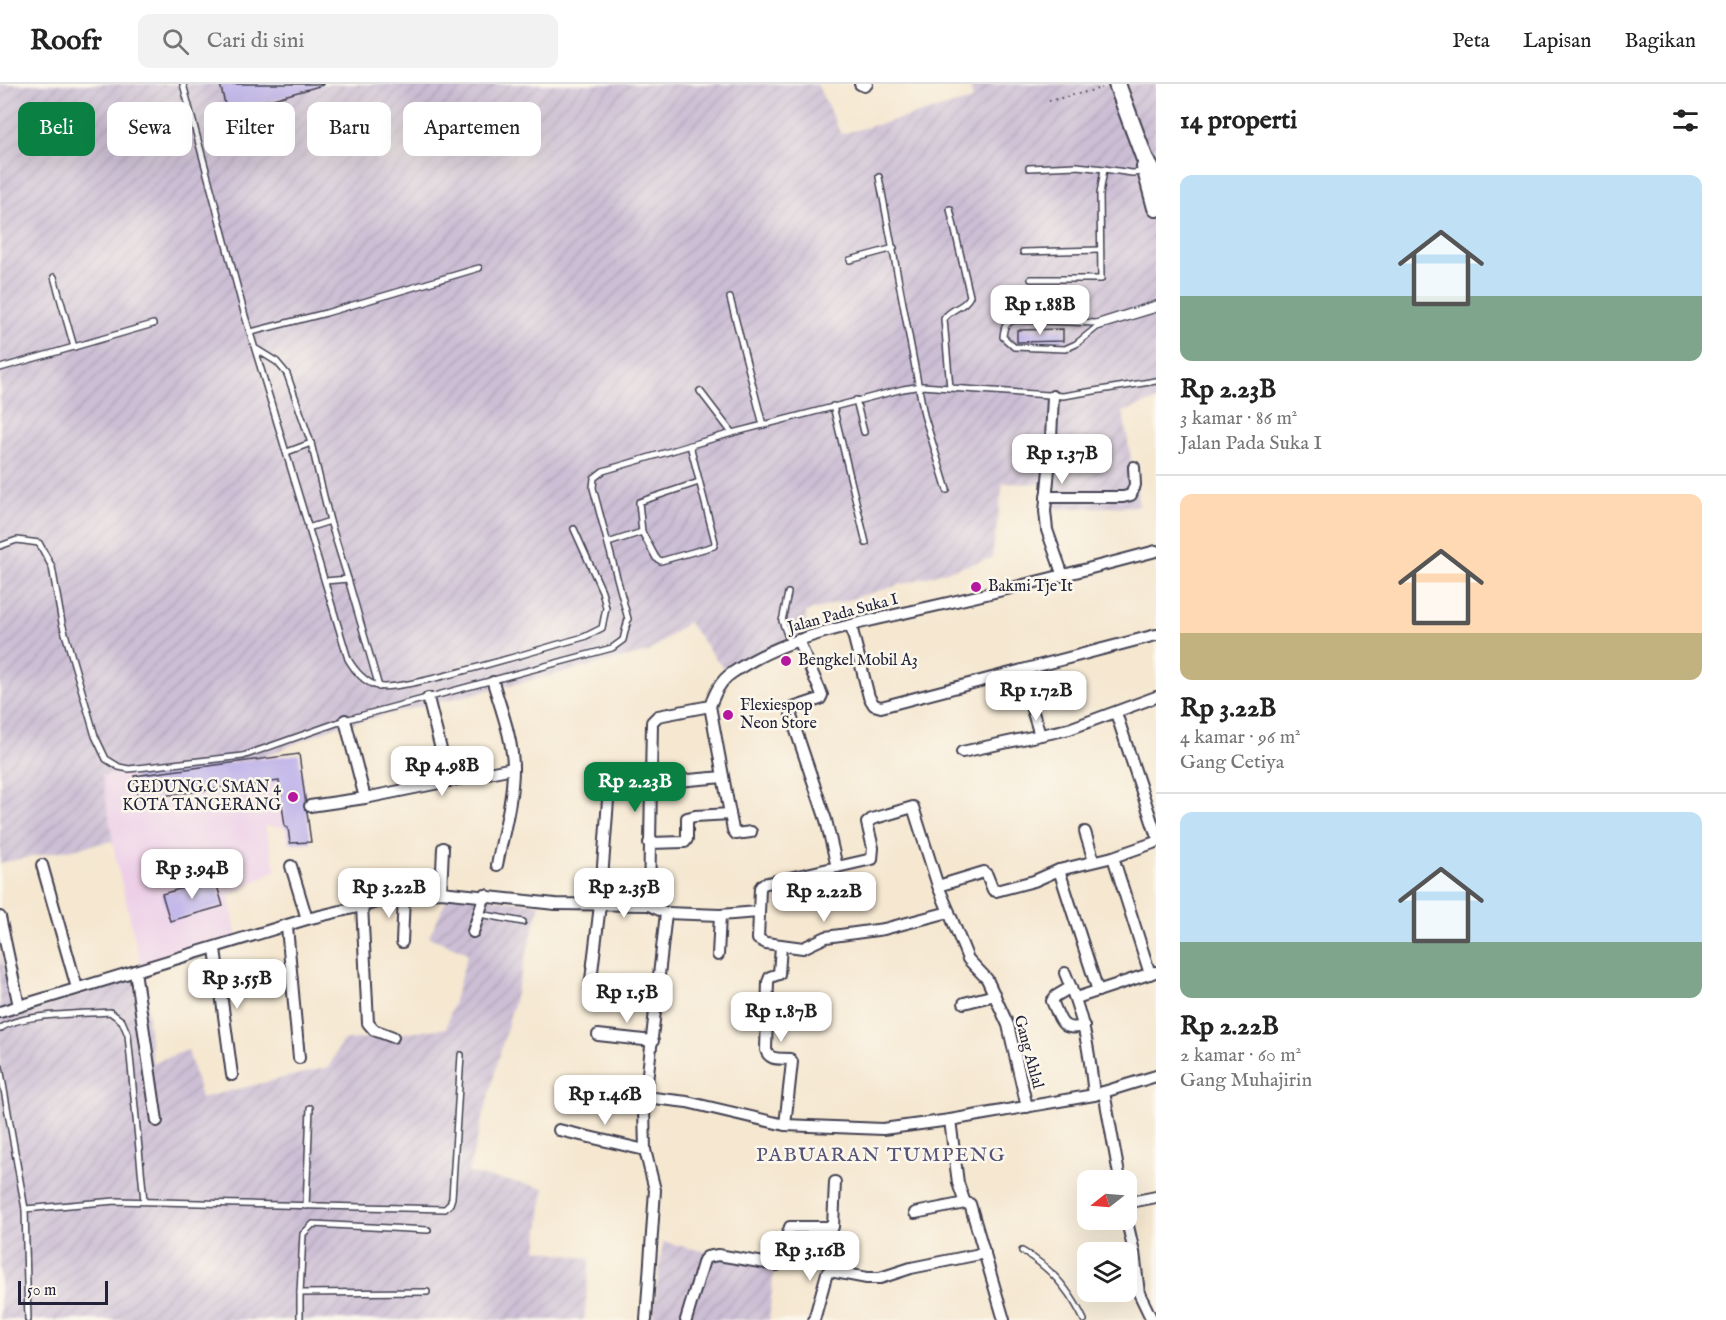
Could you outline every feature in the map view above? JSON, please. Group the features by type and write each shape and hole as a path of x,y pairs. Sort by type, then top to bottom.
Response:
{"main road":[{"path":"1117,84 1148,169 1156,208"}],"street":[{"path":"860,84 864,86 867,84"},
{"path":"1053,396 1045,512 1047,530 1063,576"},
{"path":"1046,497 1123,497 1131,495 1136,485 1134,467"},
{"name":"Jalan Pada Suka I","path":"710,706 718,686 731,673 794,641 1063,576 1156,551"},
{"path":"851,626 869,697 871,702 881,707 1156,635"},
{"path":"794,641 822,695 820,699 793,708 791,716 826,820 837,867 763,884 760,888 758,939 766,943 803,948 826,937 884,929 948,912"},
{"path":"1020,671 1040,735"},
{"path":"493,682 507,730 513,768 497,865"},
{"path":"962,752 1069,729 1156,697"},
{"path":"428,698 449,781"},
{"path":"649,905 652,722 658,716 710,706 734,833 751,832"},
{"path":"1116,713 1156,834"},
{"path":"345,720 365,798"},
{"path":"310,806 365,798 513,768"},
{"path":"590,988 600,904 609,787 723,777"},
{"name":"Gang Ahlal","path":"837,867 872,859 873,848 867,828 867,823 872,819 913,807 938,886 968,959 987,979 1008,1025 1027,1107"},
{"path":"649,843 685,842 687,818 729,814"},
{"path":"1085,832 1094,861"},
{"path":"938,886 984,872 993,890 996,891 1156,842"},
{"path":"441,892 443,848"},
{"path":"1076,998 1153,973 1113,857"},
{"path":"42,865 77,988"},
{"path":"291,866 307,920"},
{"path":"1059,870 1098,991"},
{"path":"0,1012 307,920 404,896 441,892 555,904 649,905 666,913 720,915 759,912"},
{"path":"473,932 486,895"},
{"path":"402,942 404,896"},
{"path":"362,905 368,1023 374,1030 393,1037"},
{"path":"646,1320 655,1190 645,1150 645,1097 666,913"},
{"path":"718,955 720,915"},
{"path":"0,917 19,1006"},
{"path":"287,927 299,1058"},
{"path":"781,946 779,974 770,977 768,982 766,1050 767,1055 771,1058 790,1059 792,1062 784,1125"},
{"path":"215,949 232,1075"},
{"path":"135,971 157,1121"},
{"path":"1065,973 1076,998 1084,1026 1118,1170"},
{"path":"1071,987 1052,1001 1062,1024 1071,1029 1084,1026"},
{"path":"964,1003 995,995"},
{"path":"598,1035 653,1041"},
{"path":"645,1097 687,1102 784,1125 883,1129 950,1120 1099,1094 1156,1076"},
{"path":"950,1120 958,1183 965,1203 972,1208 1004,1320"},
{"path":"559,1130 645,1150"},
{"path":"686,1320 704,1260 707,1257 718,1255 777,1265 790,1227 833,1227 835,1182"},
{"path":"1137,1201 1156,1197"},
{"path":"915,1214 965,1203"},
{"path":"1129,1230 1139,1293 1152,1319"},
{"path":"814,1320 827,1273 830,1270 867,1278 880,1278 911,1268 985,1253"}],"lane":[{"path":"183,84 255,349 348,659 356,673 379,687 415,684 584,637 602,628 606,608 602,591 574,529"},
{"path":"1029,168 1077,166 1132,173 1148,169"},
{"path":"1031,279 1101,279 1100,194 1104,169"},
{"path":"879,177 924,415 946,490"},
{"path":"950,209 970,296 965,304 950,312 944,319 950,388"},
{"path":"850,260 894,248"},
{"path":"1023,252 1100,250"},
{"path":"251,332 326,313 478,268"},
{"path":"54,277 74,346"},
{"path":"730,298 763,424"},
{"path":"1156,304 1097,325 1076,344 1065,349 1014,347 1003,337 1004,327 1015,320 1097,325 1156,309"},
{"path":"0,368 153,324"},
{"path":"255,349 277,362 287,374 311,443 330,520 379,687"},
{"path":"0,546 17,540 39,543 52,567 63,623 95,736 106,759 119,767 129,769 243,756 345,720 493,682 612,648 623,640 628,619 592,488 594,478 603,471 763,424 856,400 919,387 1053,396 1074,395 1156,381"},
{"path":"700,391 732,433"},
{"path":"856,400 864,432"},
{"path":"833,406 866,543"},
{"path":"287,452 311,443"},
{"path":"690,445 716,542 714,546 661,561 656,558 642,532 639,501 699,482"},
{"path":"308,528 330,520"},
{"path":"608,543 642,532"},
{"path":"325,581 348,579"},
{"path":"788,593 782,621 794,641"},
{"path":"480,914 523,922"},
{"path":"0,1029 8,1024 30,1018 110,1012 122,1021 128,1035 144,1201"},
{"path":"25,1209 115,1201 144,1201 442,1210 448,1207 452,1198 461,1055"},
{"path":"0,1067 25,1209 28,1320"},
{"path":"306,1206 310,1108"},
{"path":"300,1320 303,1234 313,1224 428,1230"},
{"path":"1022,1251 1036,1259 1066,1287 1084,1320"},
{"path":"300,1293 427,1292"}],"path":[{"path":"1049,101 1117,84"}],"shaded area":[{"path":"0,84 817,84 841,134 973,100 970,84 1156,84 1156,400 1123,412 1139,506 1045,509 1046,484 1003,483 992,558 806,612 807,634 723,668 688,622 649,652 334,727 256,760 102,775 113,841 0,863"},
{"path":"299,754 311,842 290,843 285,827 265,826 276,870 229,896 237,937 141,965 116,860 101,775"},
{"path":"449,894 540,904 468,1173 544,1188 537,1249 590,1259 584,1320 0,1320 0,947 14,1016 144,975 152,1063 188,1050 201,1098 329,1067 342,1041 446,1028 468,953 429,937"},
{"path":"663,1242 774,1267 769,1320 652,1320"}],"building":[{"path":"220,84 323,84 263,102 224,102"},
{"path":"1063,329 1063,341 1017,342 1017,330"},
{"name":"GEDUNG C SMAN 4 KOTA TANGERANG","path":"299,754 311,842 290,843 288,828 285,827 279,781 138,799 134,776"},
{"path":"215,879 223,906 170,921 162,894"}],"place":[{"name":"Bakmi Tje It","path":"976,587"},
{"name":"Bengkel Mobil A3","path":"786,661"},
{"name":"Flexiespop Neon Store","path":"728,715"},
{"name":"GEDUNG C SMAN 4 KOTA TANGERANG","path":"293,797"}],"district":[{"name":"PABUARAN TUMPENG","path":"881,1155"}]}
